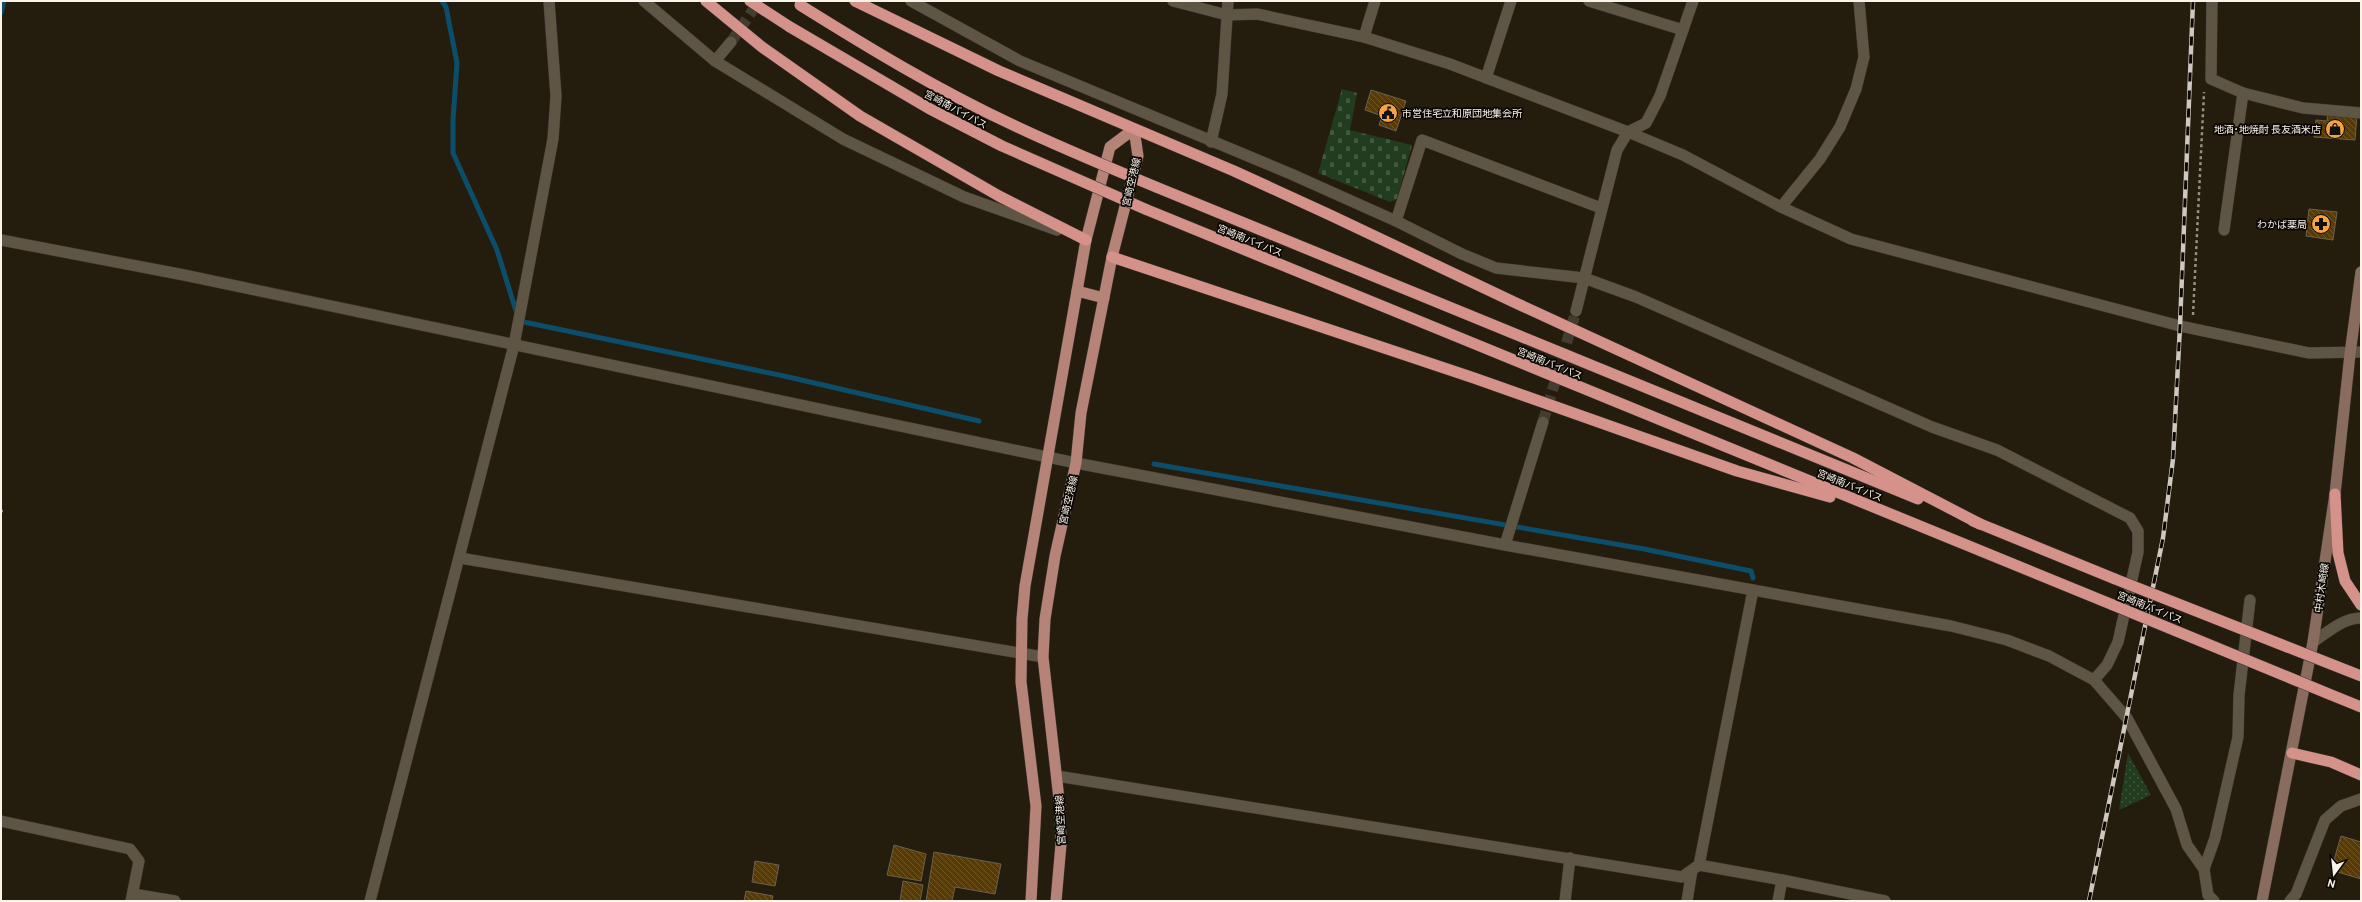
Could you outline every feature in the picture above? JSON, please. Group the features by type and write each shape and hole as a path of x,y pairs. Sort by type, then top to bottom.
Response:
{"highway":[{"path":"706,1 762,47 860,116 999,196 1086,240"},
{"name":"宮崎南バイパス","path":"750,1 859,70 936,113 1002,146 1145,209 2361,707"},
{"path":"855,1 999,71 1134,128 1330,215 1525,308 1776,422 1853,458 1980,524"},
{"name":"宮崎南バイパス","path":"797,3 870,49 939,87 1011,124 1156,188 2115,579 2361,676"},
{"path":"1112,257 1459,373 1737,471 1888,514"},
{"path":"2335,494 2338,553 2345,581 2361,605"},
{"path":"2292,753 2331,762 2361,775"}],"main road":[{"path":"1031,901 1036,806 1021,682 1021,653 1025,586 1049,457 1086,240 1110,147 1134,128"},
{"name":"宮崎空港線","path":"1056,901 1061,844 1057,776 1043,657 1045,619 1052,570 1076,463 1081,413 1112,257 1138,156 1134,128"},
{"name":"中村木崎線","path":"2262,901 2313,642 2335,494 2350,354 2361,272"},
{"path":"1077,291 1104,298"}],"street":[{"path":"370,901 514,345 552,139 556,96 549,1"},
{"path":"644,1 715,61 843,139 964,197 1086,240"},
{"path":"911,1 1020,61 1211,142 1291,174 1396,221 1462,254 1496,268 1584,278 1716,331 1932,427 1997,450 2130,518 2138,531 2138,552 2123,620 2118,642 2107,664 2094,680"},
{"path":"1172,1 1227,15 1257,14 1364,38 1450,64 1628,132 1683,155 1781,207 1851,239 2193,328 2309,354 2350,354 2361,352"},
{"path":"1211,142 1222,94 1228,1"},
{"path":"1364,38 1376,1"},
{"path":"1486,78 1511,1"},
{"path":"1589,1 1683,30"},
{"path":"1576,311 1617,150 1628,132 1646,123 1660,96 1693,1"},
{"path":"1781,207 1820,159 1840,127 1856,89 1864,57 1859,1"},
{"path":"2212,1 2211,79 2243,93 2303,108 2361,113"},
{"path":"715,61 731,42"},
{"path":"2224,230 2243,93"},
{"path":"1396,221 1422,140 1601,208"},
{"path":"1,240 184,275 1076,463 1505,545 1951,626 2007,640 2049,656 2094,680 2127,718 2176,809 2187,845 2204,868 2208,895 2214,901"},
{"path":"1505,545 1543,422"},
{"path":"460,558 1043,657"},
{"path":"1687,901 1753,590"},
{"path":"2204,868 2215,838 2238,737 2239,695 2250,600"},
{"path":"2313,642 2339,624 2355,618 2361,618"},
{"path":"1057,776 1682,877 1695,868 1782,880 1885,901"},
{"path":"2290,901 2296,894 2325,820 2340,806 2361,799"},
{"path":"1,821 130,849 139,861 132,897 175,901"},
{"path":"1565,901 1570,858"},
{"path":"1778,901 1782,880"}],"path":[{"path":"2193,328 2204,92"}],"green space":[{"path":"1342,89 1357,93 1350,130 1412,145 1397,199 1390,202 1318,173"},
{"path":"2128,753 2151,795 2119,810"}],"building":[{"name":"市営住宅立和原団地集会所","path":"1371,90 1406,101 1396,131 1379,125 1382,116 1365,110"},
{"name":"地酒･地焼酎 長友酒米店","path":"2328,112 2357,115 2355,140 2314,137 2316,120 2327,121"},
{"name":"わかば薬局","path":"2309,209 2337,212 2333,240 2306,236"},
{"path":"2341,836 2361,842 2361,879 2331,870"},
{"path":"894,845 926,854 921,881 887,875"},
{"path":"934,852 1001,864 995,894 955,887 952,901 926,901"},
{"path":"755,861 779,865 775,886 752,882"},
{"path":"903,881 923,885 920,901 900,901"},
{"path":"746,891 773,896 772,901 744,901"}],"waterway":[{"path":"1,13 4,1"},
{"path":"442,1 446,7 457,63 453,120 453,153 497,250 516,311"},
{"path":"519,321 784,376 979,421"},
{"path":"1154,464 1644,549 1751,571 1753,578"}],"tunnel":[{"path":"731,42 759,1"},
{"path":"1543,422 1576,311"}],"railway":[{"path":"2089,901 2163,538 2173,459 2193,1"}],"place":[{"name":"市営住宅立和原団地集会所","path":"1388,113"},
{"name":"地酒･地焼酎 長友酒米店","path":"2335,129"},
{"name":"わかば薬局","path":"2321,224"}]}
